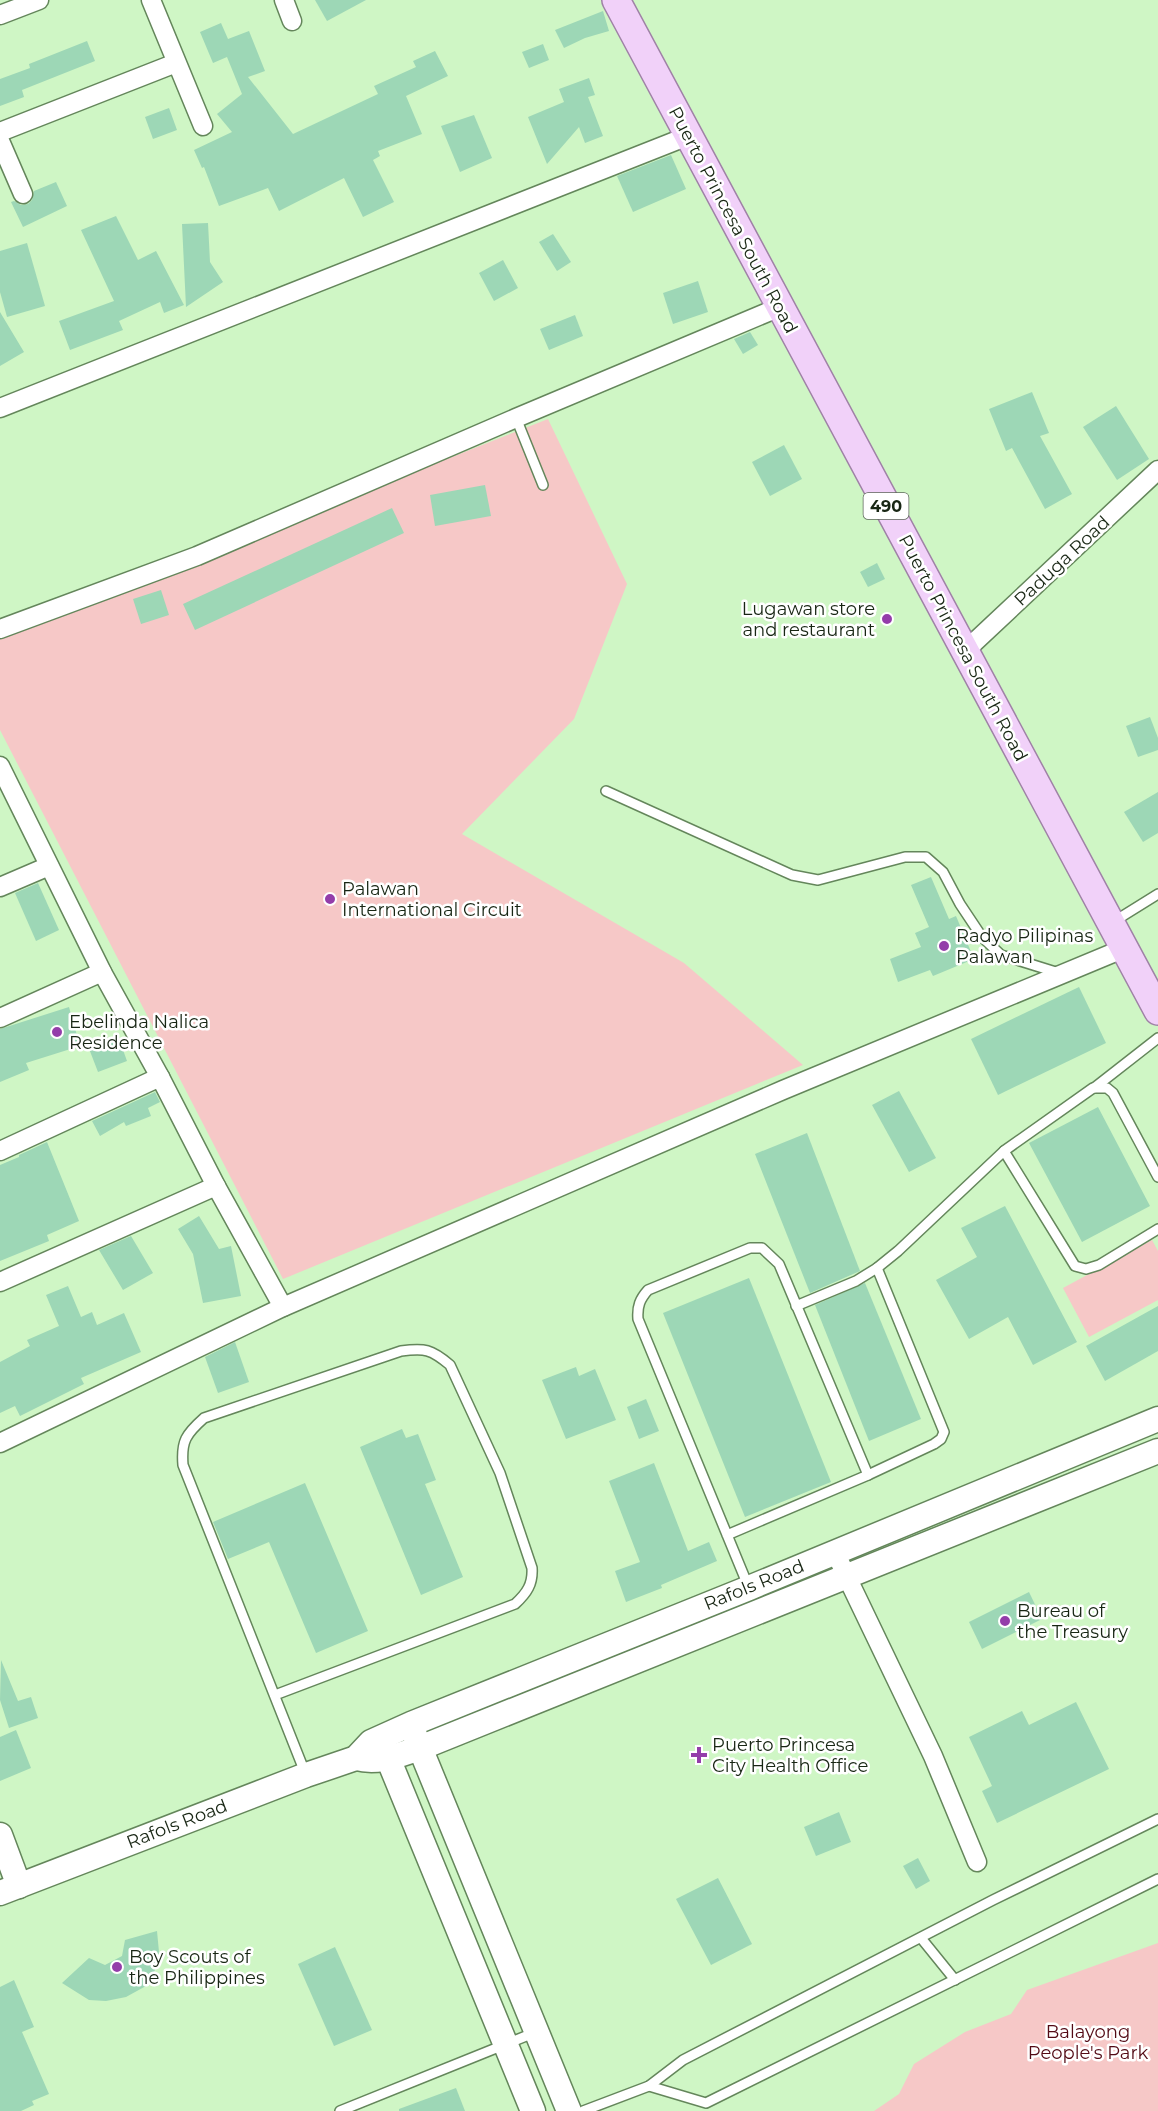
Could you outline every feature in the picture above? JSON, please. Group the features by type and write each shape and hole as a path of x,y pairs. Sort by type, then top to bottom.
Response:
{"main road":[{"name":"Puerto Princesa South Road","path":"616,0 1158,1011"}],"street":[{"path":"0,15 39,0"},
{"path":"151,0 203,126"},
{"path":"284,0 292,21"},
{"path":"0,132 176,63"},
{"path":"0,408 687,136"},
{"path":"0,141 23,194"},
{"path":"0,629 197,556 780,307"},
{"name":"Paduga Road","path":"965,651 1158,470"},
{"path":"0,766 102,972 283,1307"},
{"path":"0,887 49,866"},
{"path":"0,1443 283,1307 772,1094 1125,948"},
{"path":"0,1018 102,972"},
{"path":"0,1151 160,1077"},
{"path":"0,1282 216,1186"},
{"name":"Rafols Road","path":"10,1889 306,1775 356,1758 366,1761 411,1724 749,1588 1158,1419"},
{"name":"Rafols Road","path":"384,1748 420,1748 1158,1451"},
{"path":"835,1552 933,1756 976,1862"},
{"path":"411,1724 569,2111"},
{"path":"384,1748 533,2111"},
{"path":"0,1836 10,1889"}],"lane":[{"path":"516,418 543,485"},
{"path":"606,791 792,875 818,880 905,857 926,856 944,872 960,904 981,937 1001,955 1063,974"},
{"path":"1111,924 1158,894"},
{"path":"796,1306 856,1281 877,1268 1004,1151 1093,1088 1158,1038"},
{"path":"1093,1088 1107,1088 1113,1093 1158,1177"},
{"path":"1004,1151 1075,1266 1086,1269 1099,1265 1158,1229"},
{"path":"749,1588 638,1319 637,1309 640,1299 648,1290 750,1248 762,1248 779,1264 868,1474"},
{"path":"727,1535 868,1474 941,1439 944,1432 877,1268"},
{"path":"275,1695 515,1604 525,1595 533,1579 532,1568 500,1473 450,1365 437,1354 423,1348 401,1351 204,1418 191,1430 181,1447 183,1465 306,1775"},
{"path":"584,2111 650,2086 683,2060 1158,1819"},
{"path":"650,2086 706,2103 1158,1879"},
{"path":"921,1938 955,1980"},
{"path":"340,2111 537,2032"}],"green space":[{"name":"Palawan International Circuit","path":"548,419 627,584 574,719 462,834 684,963 803,1065 283,1279 0,730 0,636"},
{"path":"1152,1240 1158,1251 1158,1300 1089,1337 1063,1288"},
{"name":"Balayong People's Park","path":"1158,1943 1158,2111 874,2111 899,2094 914,2064 965,2032 1011,2014 1027,1990"}],"building":[{"path":"315,0 366,0 327,21"},
{"path":"603,11 609,31 585,38 564,48 555,30"},
{"path":"221,23 228,39 249,31 265,71 248,77 293,134 378,94 374,86 416,67 413,61 435,51 448,76 406,96 422,134 378,151 380,156 373,160 394,202 363,217 344,178 279,211 268,188 219,206 204,167 202,168 194,150 232,132 217,114 242,94 227,57 213,63 200,32"},
{"path":"87,41 95,61 22,90 24,97 0,106 0,79 30,68 29,64"},
{"path":"543,44 549,60 529,68 522,52"},
{"path":"589,78 595,95 588,97 603,136 585,143 579,127 547,164 528,117 564,102 559,89"},
{"path":"169,108 177,130 153,139 145,117"},
{"path":"474,115 492,158 460,172 441,126"},
{"path":"671,155 686,189 633,212 617,176"},
{"path":"56,182 67,206 23,227 11,202 14,201 21,205 28,204 32,200 34,191"},
{"path":"116,216 138,260 156,251 184,305 164,313 160,302 119,321 123,330 70,350 59,321 114,301 81,230"},
{"path":"208,223 210,262 223,282 186,307 182,224"},
{"path":"553,234 571,262 557,271 539,242"},
{"path":"27,243 45,306 7,317 0,292 0,251"},
{"path":"503,260 518,288 494,301 479,273"},
{"path":"698,281 708,312 673,324 663,293"},
{"path":"0,312 24,352 0,366"},
{"path":"575,315 583,336 549,350 540,329"},
{"path":"750,332 758,345 743,354 734,339"},
{"path":"1032,392 1049,433 1040,436 1072,494 1045,509 1012,448 1006,451 989,409"},
{"path":"1116,406 1149,459 1117,480 1083,427"},
{"path":"784,445 802,479 770,496 752,462"},
{"path":"485,485 491,516 435,526 430,495"},
{"path":"392,508 404,533 195,630 183,604"},
{"path":"877,563 885,579 868,587 860,572"},
{"path":"161,590 169,615 141,624 133,599"},
{"path":"1150,717 1158,738 1158,750 1138,757 1126,726"},
{"path":"1158,792 1158,833 1143,842 1124,812"},
{"path":"931,877 949,919 956,916 974,959 933,976 930,970 898,982 890,959 921,947 915,933 929,927 911,885"},
{"path":"38,883 59,930 36,941 15,893"},
{"path":"1079,987 1106,1043 998,1095 971,1039"},
{"path":"69,1007 80,1046 26,1063 29,1070 0,1082 0,1029"},
{"path":"118,1036 127,1061 98,1072 88,1046"},
{"path":"899,1091 936,1158 909,1172 872,1105"},
{"path":"155,1092 160,1102 148,1108 151,1116 126,1126 124,1122 100,1136 92,1121"},
{"path":"1098,1107 1150,1206 1082,1242 1029,1143"},
{"path":"807,1133 860,1271 810,1293 755,1154"},
{"path":"47,1142 79,1221 47,1235 49,1241 0,1261 0,1165"},
{"path":"1005,1206 1077,1342 1033,1365 1008,1317 969,1339 936,1280 977,1257 961,1228"},
{"path":"199,1216 219,1249 231,1246 241,1296 203,1303 193,1254 178,1229"},
{"path":"131,1236 153,1273 123,1290 99,1250"},
{"path":"749,1278 831,1482 745,1517 663,1313"},
{"path":"865,1283 921,1419 869,1441 815,1305"},
{"path":"68,1286 81,1317 92,1312 97,1325 124,1313 141,1352 81,1378 84,1384 20,1416 15,1406 0,1413 0,1362 30,1346 27,1340 59,1326 46,1295"},
{"path":"1158,1306 1158,1351 1105,1381 1086,1346"},
{"path":"235,1342 249,1382 218,1393 205,1357"},
{"path":"576,1367 579,1376 595,1369 616,1420 566,1439 542,1380"},
{"path":"646,1399 659,1431 639,1439 627,1407"},
{"path":"402,1429 406,1438 418,1434 436,1480 425,1484 463,1577 421,1595 360,1447"},
{"path":"654,1463 688,1551 709,1542 717,1561 661,1585 662,1588 626,1602 615,1571 640,1562 609,1481"},
{"path":"305,1483 368,1631 316,1653 269,1542 228,1559 213,1522"},
{"name":"Bureau of the Treasury","path":"1029,1592 1042,1619 982,1649 969,1622"},
{"path":"1,1660 18,1701 31,1697 38,1718 9,1728 0,1700"},
{"path":"1076,1702 1109,1769 997,1823 982,1791 992,1786 969,1737 1022,1711 1029,1725"},
{"path":"16,1730 31,1768 0,1781 0,1737"},
{"path":"839,1812 851,1842 816,1856 804,1827"},
{"path":"918,1858 930,1881 916,1889 903,1866"},
{"path":"718,1878 752,1944 711,1965 676,1899"},
{"name":"Boy Scouts of the Philippines","path":"157,1931 159,1952 155,1970 146,1986 126,1997 106,2001 89,2000 62,1983 89,1958 105,1965 122,1956 125,1940"},
{"path":"335,1947 372,2030 334,2046 298,1964"},
{"path":"14,1980 34,2027 22,2032 49,2094 32,2101 34,2105 21,2111 0,2111 0,1987"},
{"path":"456,2088 465,2111 399,2111 399,2109"}],"place":[{"name":"Lugawan store and restaurant","path":"887,619"},
{"name":"Palawan International Circuit","path":"330,899"},
{"name":"Radyo Pilipinas Palawan","path":"944,946"},
{"name":"Ebelinda Nalica Residence","path":"57,1032"},
{"name":"Bureau of the Treasury","path":"1005,1621"},
{"name":"Puerto Princesa City Health Office","path":"699,1755"},
{"name":"Boy Scouts of the Philippines","path":"117,1967"}]}
